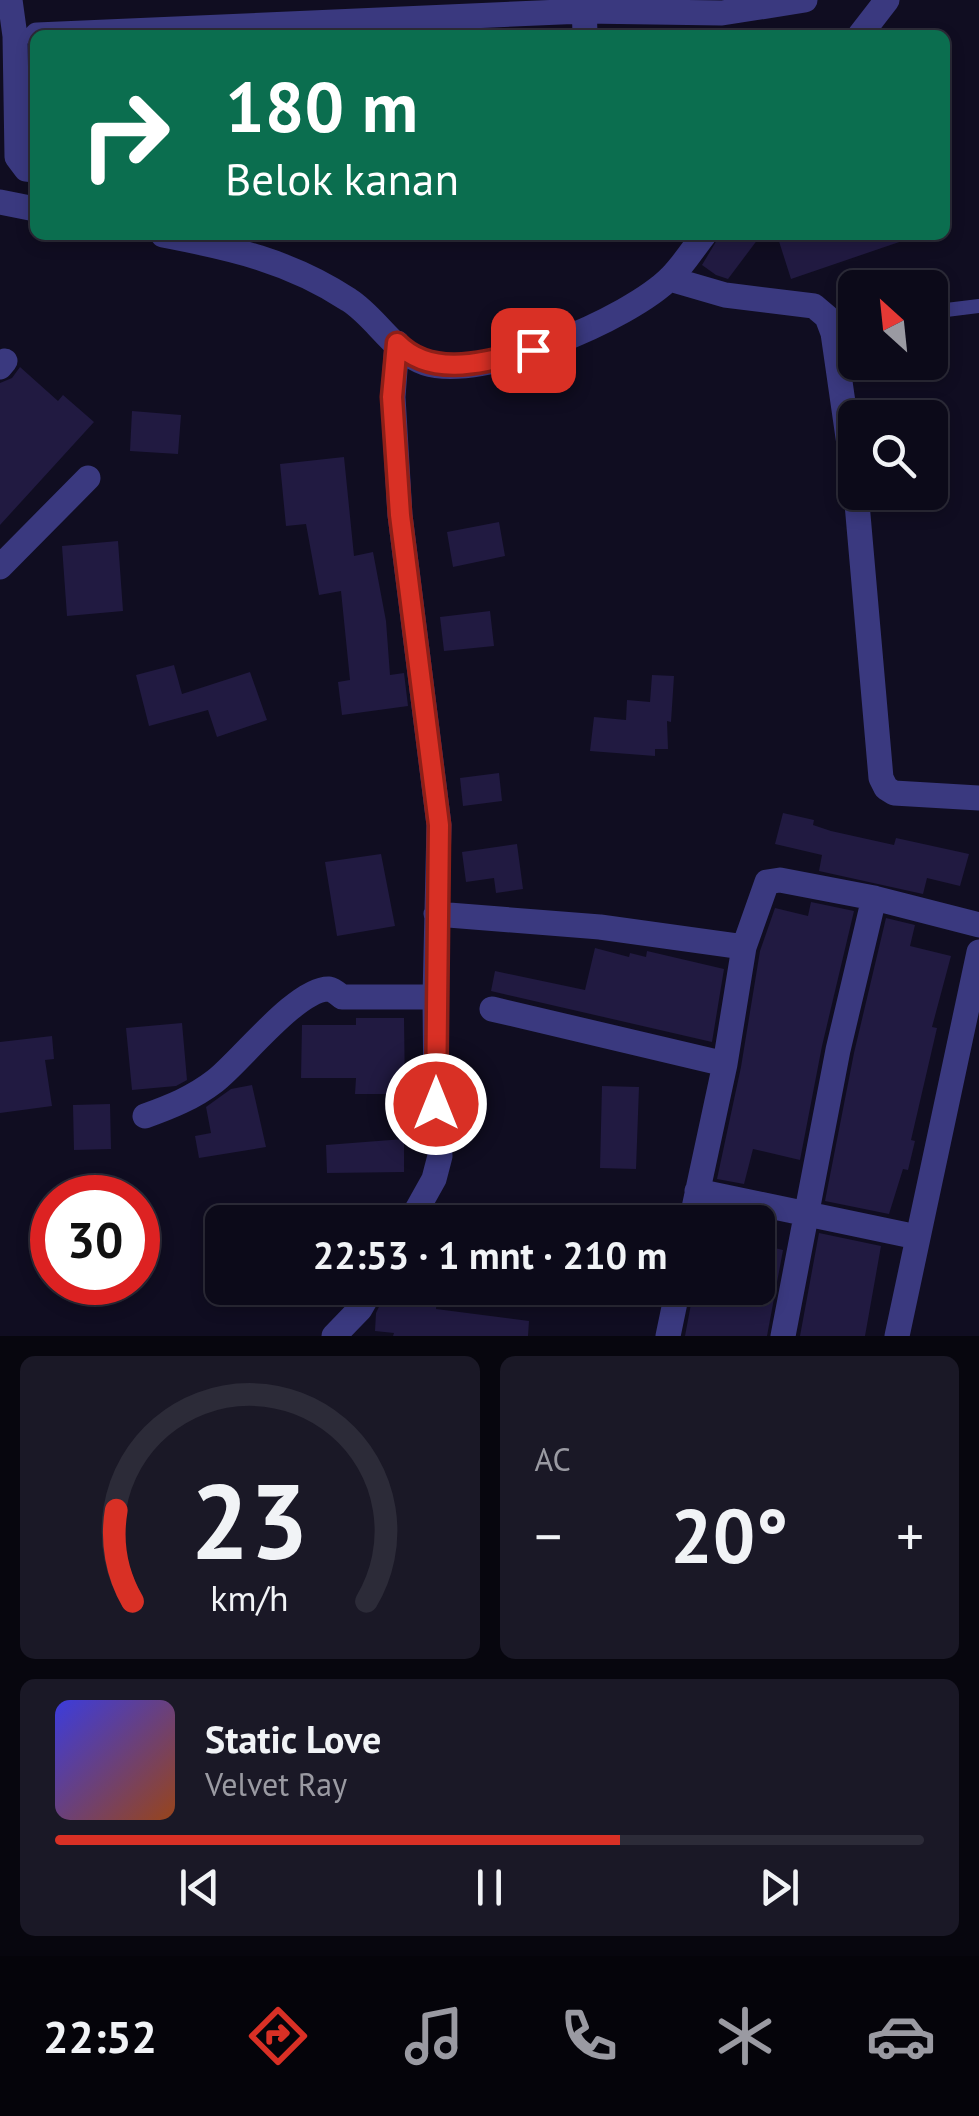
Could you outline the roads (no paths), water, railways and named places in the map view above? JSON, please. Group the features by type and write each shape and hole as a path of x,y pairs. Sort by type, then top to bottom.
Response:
{"street":[{"path":"10,0 29,35 17,157 30,169"},
{"path":"168,30 584,15 721,24 805,0"},
{"path":"864,30 888,0"},
{"path":"0,202 30,208"},
{"path":"188,240 278,262 350,301 411,356 431,365 518,354 596,328 670,279 700,240"},
{"path":"670,279 716,293 814,306 838,320"},
{"path":"397,343 392,386 400,515 439,825 436,1104 440,1156 434,1180 420,1205"},
{"path":"0,566 88,478"},
{"path":"858,510 881,778 894,794 979,798"},
{"path":"695,1205 725,1064 744,948 768,882 780,880 874,898 979,925"},
{"path":"783,1336 838,1050 874,898"},
{"path":"436,914 600,926 744,948"},
{"path":"897,1336 979,952"},
{"path":"146,1116 182,1102 216,1080 273,1022 322,991 334,991 342,997 436,998"},
{"path":"492,1010 725,1064"},
{"path":"698,1191 917,1237"},
{"path":"334,1336 363,1305"},
{"path":"668,1336 674,1305"}],"lane":[{"path":"948,310 979,306"}]}
